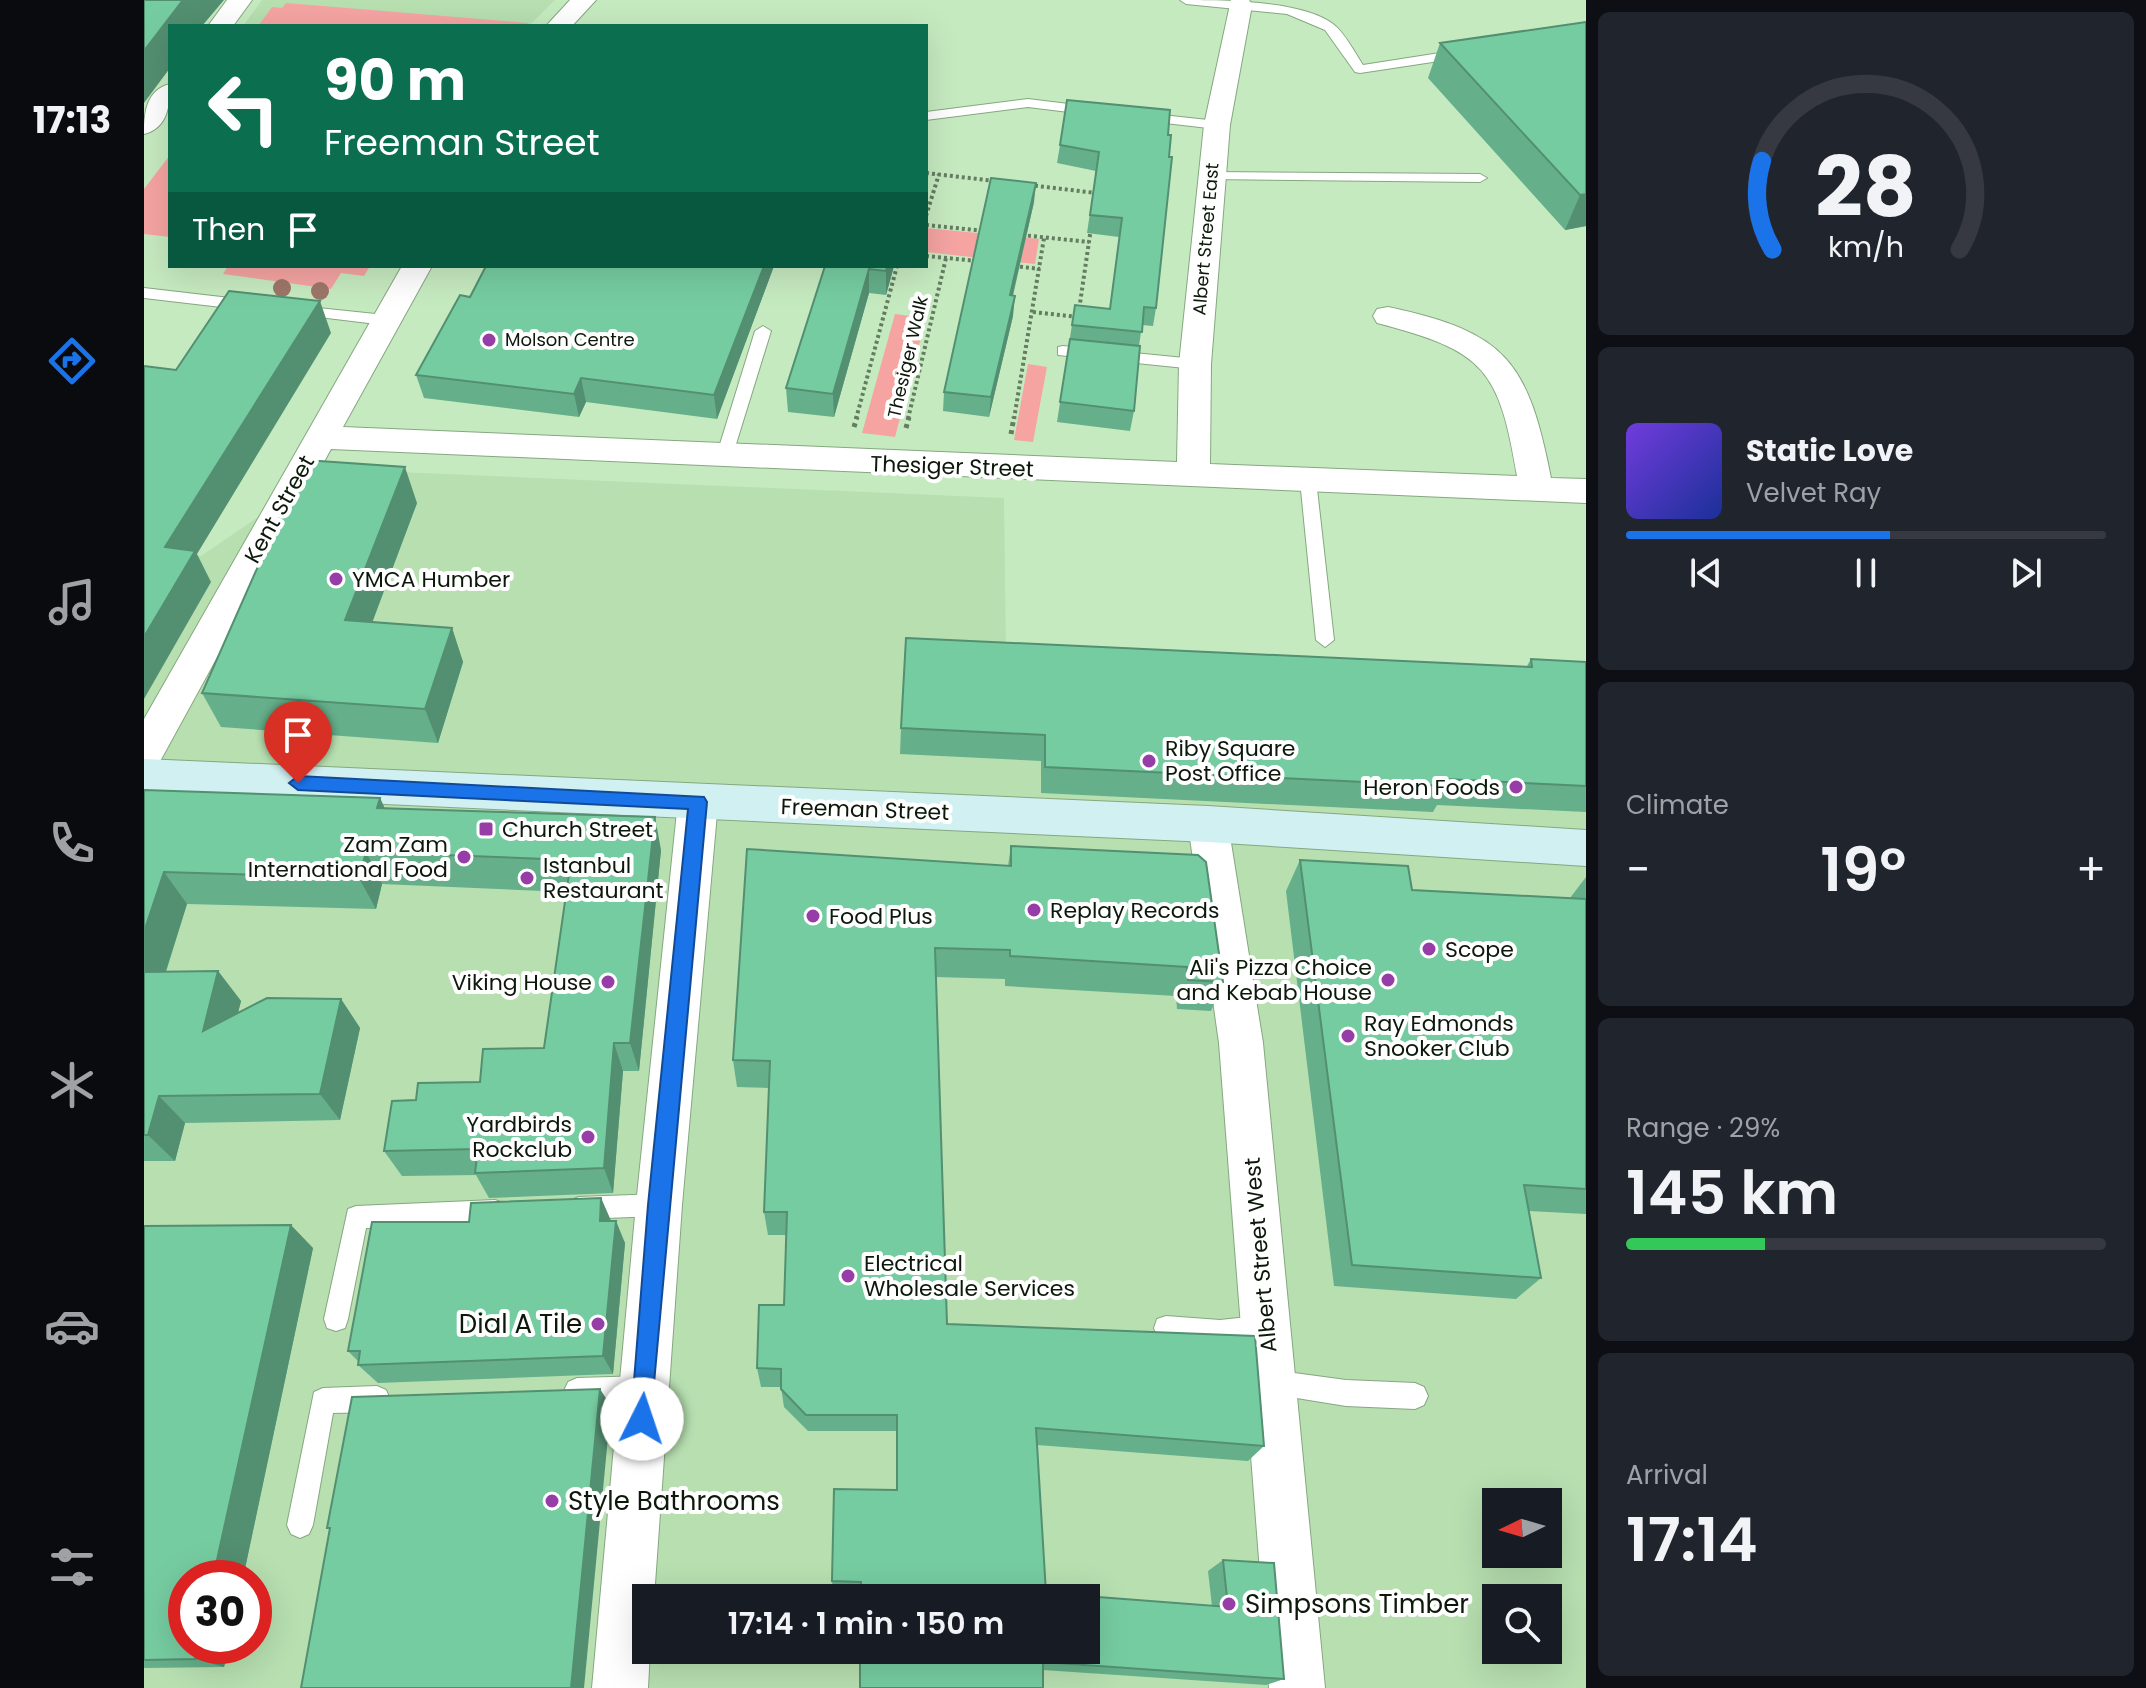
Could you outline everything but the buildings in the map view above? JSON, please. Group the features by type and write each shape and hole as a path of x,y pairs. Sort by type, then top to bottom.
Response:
{"main road":[{"name":"Freeman Street","path":"144,776 1208,824 1586,848"}],"street":[{"path":"222,24 240,0"},
{"path":"560,24 584,0"},
{"name":"Albert Street East","path":"1193,476 1195,364 1217,125 1240,5"},
{"path":"144,126 168,95"},
{"name":"Kent Street","path":"144,754 318,437 416,268"},
{"path":"1388,316 1449,333 1493,364 1518,401 1536,488"},
{"name":"Thesiger Street","path":"318,437 724,457 1586,491"},
{"path":"620,1688 659,1205 698,802"},
{"name":"Albert Street West","path":"1208,824 1241,1043 1297,1688"}],"lane":[{"path":"1186,0 1289,11 1329,27 1360,69 1480,51"},
{"path":"928,116 1028,103 1107,112"},
{"path":"1123,114 1217,125"},
{"path":"1212,176 1480,178"},
{"path":"144,293 385,320"},
{"path":"724,457 763,331"},
{"path":"1063,351 1195,364"},
{"path":"1308,480 1325,640"},
{"path":"563,1208 659,1205"},
{"path":"336,1319 356,1217 516,1210"},
{"path":"1166,1328 1220,1332 1266,1327"},
{"path":"1271,1381 1346,1393 1415,1396"},
{"path":"553,1392 645,1389"},
{"path":"300,1525 323,1401 400,1398"}],"path":[{"path":"928,173 1002,182"},
{"path":"928,210 939,174"},
{"path":"1094,205 1098,180"},
{"path":"1017,184 1096,193"},
{"path":"1033,312 1078,317 1092,217"},
{"path":"928,225 1000,233"},
{"path":"1015,234 1089,242"},
{"path":"1005,468 1044,238"},
{"path":"928,256 977,261"},
{"name":"Thesiger Walk","path":"898,463 946,258"},
{"path":"1009,265 1040,269"},
{"name":"Thesiger Walk","path":"846,461 896,268"}],"shaded area":[{"path":"262,0 555,0 531,24 244,24"},
{"path":"286,3 528,23 259,24 272,7 282,8"},
{"path":"168,158 168,237 144,234 144,189"},
{"path":"928,228 1039,239 1035,264 928,252"},
{"path":"227,268 369,268 364,276 341,273 331,289 223,274"},
{"path":"895,314 926,318 895,437 862,433"},
{"path":"1028,364 1047,367 1033,442 1014,440"},
{"path":"329,469 1004,498 1006,652 1586,680 1586,1688 144,1688 144,550 201,556"}],"place":[{"name":"Molson Centre","path":"489,340"},
{"name":"YMCA Humber","path":"336,579"},
{"name":"Riby Square Post Office","path":"1149,761"},
{"name":"Heron Foods","path":"1516,787"},
{"name":"Church Street","path":"486,829"},
{"name":"Zam Zam International Food","path":"464,857"},
{"name":"Istanbul Restaurant","path":"527,878"},
{"name":"Replay Records","path":"1034,910"},
{"name":"Food Plus","path":"813,916"},
{"name":"Scope","path":"1429,949"},
{"name":"Ali's Pizza Choice and Kebab House","path":"1388,980"},
{"name":"Viking House","path":"608,982"},
{"name":"Ray Edmonds Snooker Club","path":"1348,1036"},
{"name":"Yardbirds Rockclub","path":"588,1137"},
{"name":"Electrical Wholesale Services","path":"848,1276"},
{"name":"Dial A Tile","path":"598,1324"},
{"name":"Style Bathrooms","path":"552,1501"},
{"name":"Simpsons Timber","path":"1229,1604"}],"route":[{"path":"298,783 698,802 659,1205 642,1419"}]}
